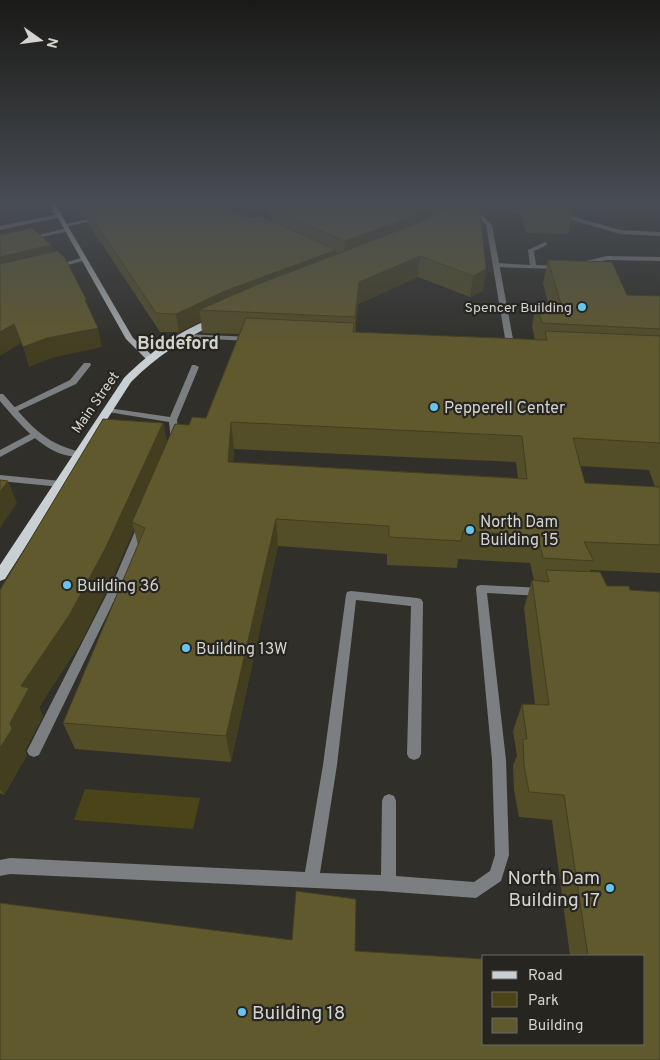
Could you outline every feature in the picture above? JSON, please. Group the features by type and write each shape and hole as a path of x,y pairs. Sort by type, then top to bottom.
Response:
{"main road":[{"path":"80,251 130,339 151,358"},
{"name":"Main Street","path":"0,576 108,410 113,399 130,378 151,358 186,336 223,318"}],"street":[{"path":"494,251 511,350"},
{"path":"531,251 532,267"},
{"path":"496,265 560,268 607,258 660,259"},
{"path":"46,269 84,259"},
{"path":"186,336 260,339"},
{"path":"13,410 72,382 87,365"},
{"path":"175,448 173,420 195,367"},
{"path":"0,396 44,443 57,449 78,454"},
{"path":"108,410 173,420"},
{"path":"0,454 36,434"},
{"path":"0,478 60,484"},
{"path":"34,751 120,578 146,518"},
{"path":"0,868 10,866 311,880 476,890 496,876 502,856 503,830 499,760 481,589 560,593"},
{"path":"311,880 330,765 351,595 417,602 414,754"},
{"path":"388,801 388,884"}],"green space":[{"path":"85,789 200,798 193,829 74,820"}],"building":[{"path":"0,251 24,251 0,257"},
{"path":"58,251 65,258 86,299 98,328 47,338 23,347 14,324 0,332 0,264"},
{"path":"115,251 332,251 225,291 176,314 156,313"},
{"path":"344,251 484,251 486,269 473,276 420,256 359,282 355,317 199,310 256,285"},
{"path":"548,260 612,262 627,295 660,296 660,329 542,323 536,303 561,304"},
{"path":"246,318 354,323 353,332 547,340 545,331 660,336 660,443 573,438 585,483 660,487 660,545 584,542 594,561 543,558 538,536 463,531 461,541 389,537 389,526 276,519 226,736 63,723 145,528 132,522 175,424 189,425 192,417 206,418","holes":["231,422 522,436 527,479 228,462"]},
{"name":"Building 36","path":"103,419 163,423 105,549 70,614 21,686 29,688 10,723 12,729 0,748 0,590"},
{"path":"0,480 8,481 0,492"},
{"path":"546,570 600,572 607,586 629,586 630,590 660,592 660,1060 0,1060 0,903 292,940 296,891 356,899 355,951 482,959 482,1045 645,1045 645,955 588,955 564,795 529,792 524,765 523,739 527,739 522,704 549,705 532,580 549,582"}],"place":[{"name":"Spencer Building","path":"582,307"},
{"name":"Pepperell Center","path":"434,407"},
{"name":"North Dam Building 15","path":"470,530"},
{"name":"Building 36","path":"67,585"},
{"name":"Building 13W","path":"186,648"},
{"name":"North Dam Building 17","path":"610,888"},
{"name":"Building 18","path":"242,1012"}],"district":[{"name":"Biddeford","path":"178,343"}]}
